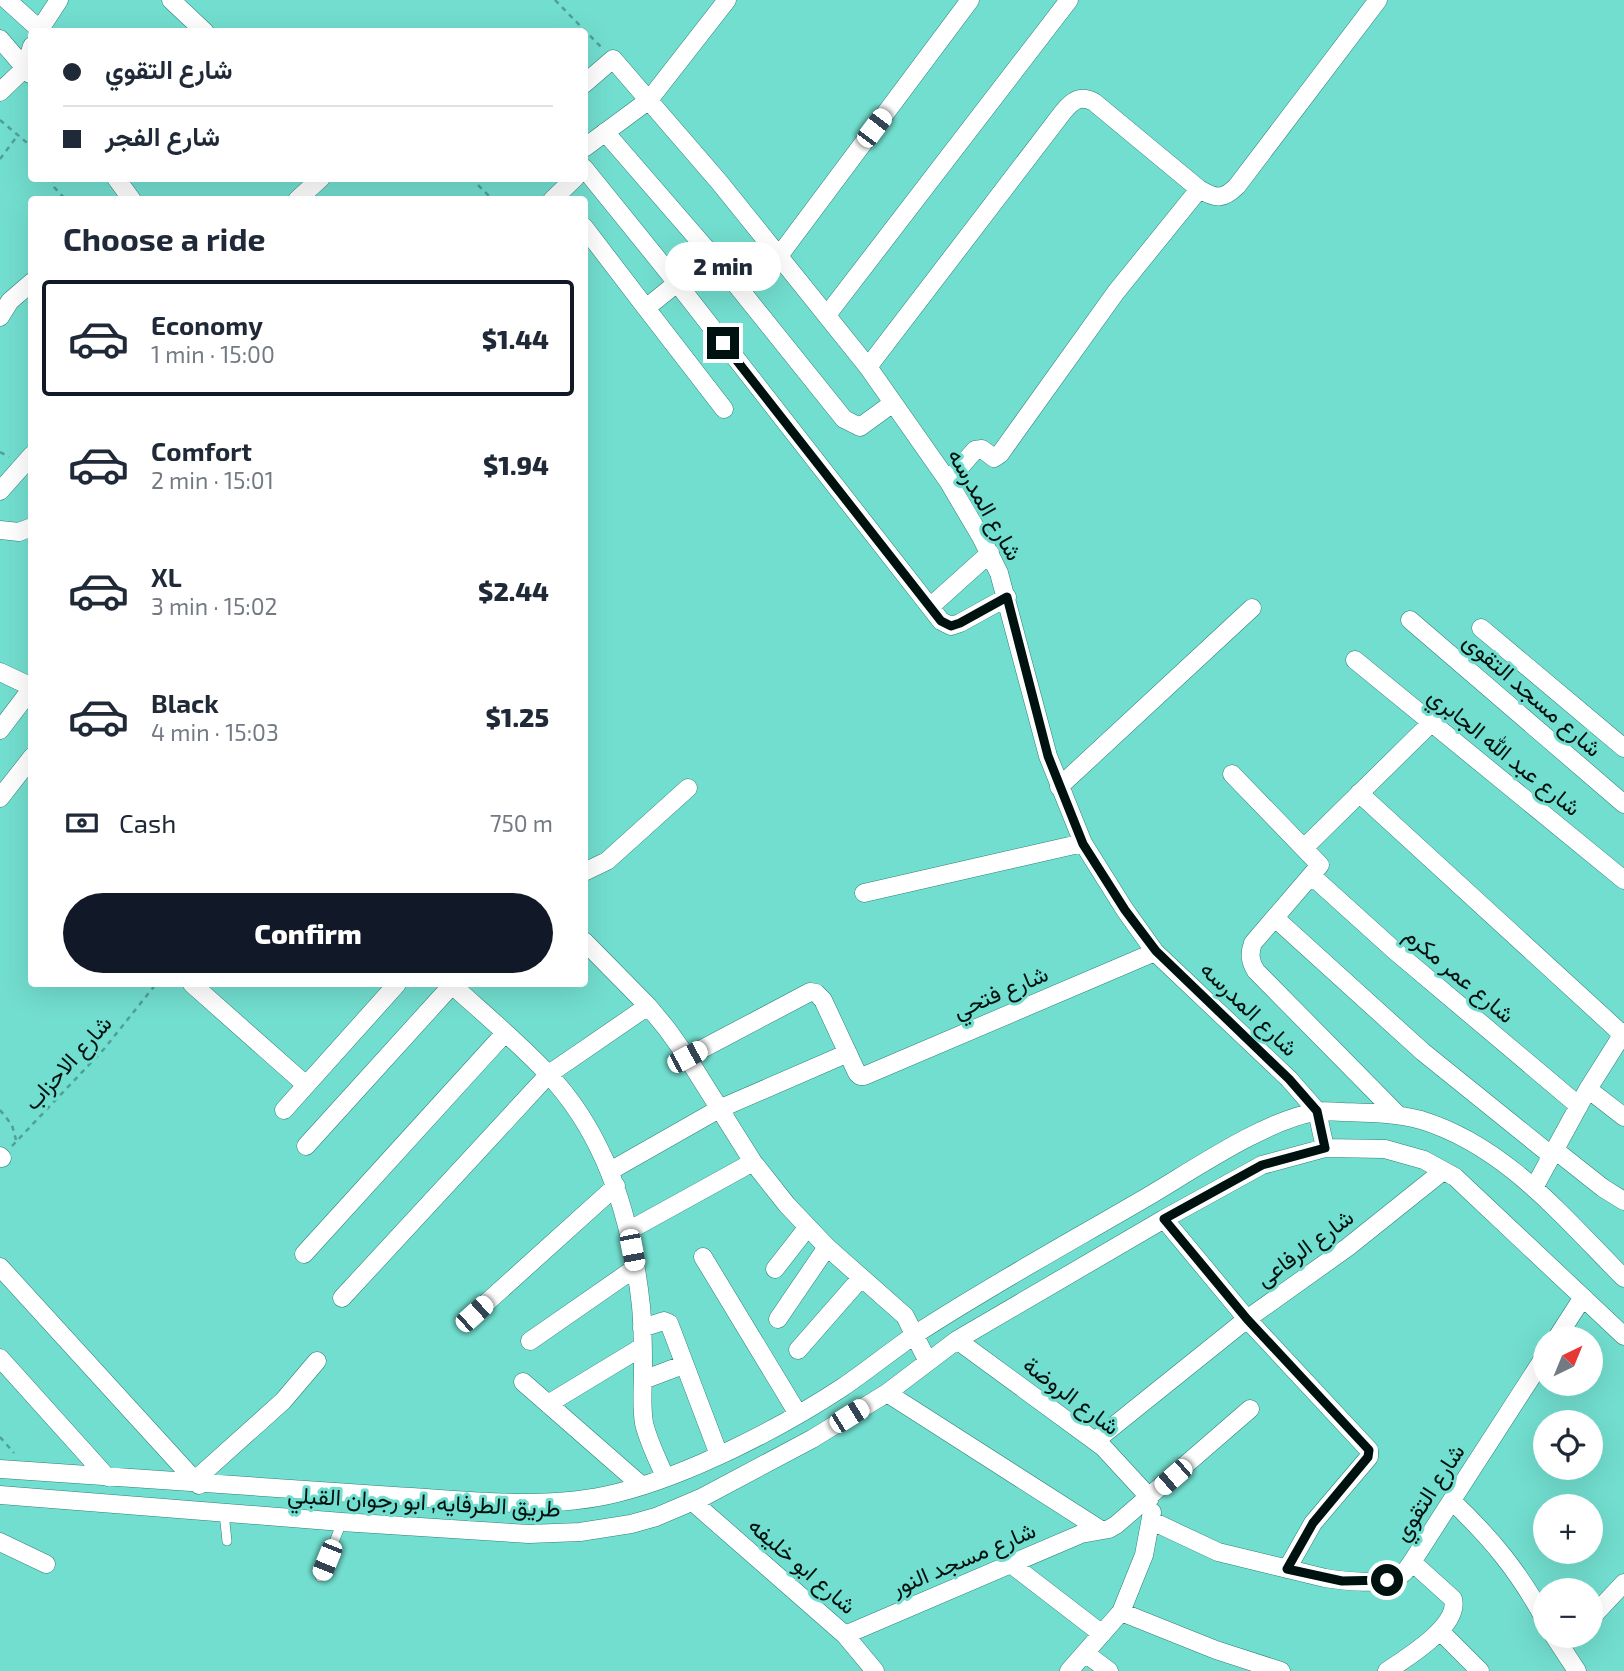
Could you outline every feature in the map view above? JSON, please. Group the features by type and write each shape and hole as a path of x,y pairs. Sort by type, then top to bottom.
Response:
{"street":[{"path":"7,0 37,28"},
{"path":"40,28 59,0"},
{"path":"171,0 201,28"},
{"path":"588,145 649,100 727,0"},
{"path":"779,257 970,0"},
{"path":"827,315 1069,0"},
{"path":"868,366 1063,111 1077,99 1085,97 1094,102 1199,189 1212,197 1220,198 1237,186 1378,0"},
{"path":"0,40 28,72 0,92"},
{"path":"588,81 613,59"},
{"name":"شارع المدرسه","path":"613,59 868,366 948,481 989,553 1007,597 1019,651 1059,787 1083,844 1125,910 1156,951 1289,1079 1317,1111 1325,1148"},
{"path":"605,132 723,267 844,418 852,425 860,427 893,404"},
{"path":"588,173 941,621 951,626 960,623 1007,597"},
{"path":"559,196 571,182"},
{"path":"948,481 975,450 982,449 993,458 1000,454 1116,292 1199,189"},
{"path":"588,232 724,409"},
{"path":"646,308 677,283"},
{"path":"0,317 10,302 28,286"},
{"path":"0,491 28,460"},
{"path":"0,530 19,532 28,529"},
{"path":"930,607 989,553"},
{"path":"1059,787 1252,608"},
{"name":"شارع مسجد التقوى","path":"1410,620 1624,804"},
{"path":"1481,628 1624,748"},
{"name":"شارع عبد الله الجابري","path":"1354,660 1624,880"},
{"path":"0,672 28,686"},
{"path":"0,730 28,693"},
{"path":"1304,848 1431,723"},
{"path":"0,798 28,762"},
{"name":"شارع عمر مكرم","path":"1232,774 1304,848 1316,871 1394,950 1579,1106"},
{"path":"588,871 607,861 688,788"},
{"path":"1360,793 1622,1036 1588,1089 1535,1186"},
{"path":"864,892 1083,844"},
{"path":"1316,871 1252,943 1251,963 1397,1114"},
{"path":"1275,918 1423,1052 1553,1153 1624,1201"},
{"path":"588,945 648,1006 687,1057 753,1162 807,1228 898,1308 916,1334 928,1362"},
{"name":"شارع فتحي","path":"848,1052 857,1073 864,1076 1156,951"},
{"path":"194,987 306,1085"},
{"path":"284,1110 389,987"},
{"path":"306,1146 448,987"},
{"path":"454,987 549,1074 590,1130 613,1179 635,1268 642,1328 642,1403 645,1426 665,1478"},
{"path":"474,1314 613,1179 719,1109 848,1052 822,1000 816,993 810,992 687,1057"},
{"path":"342,1298 549,1074 648,1006"},
{"path":"304,1254 505,1032"},
{"path":"1588,1089 1624,1117"},
{"path":"1317,1111 1397,1114 1451,1132 1494,1157 1535,1186 1624,1278"},
{"name":"طريق الطرفايه, ابو رجوان القبلي","path":"0,1469 532,1502 583,1500 642,1486 719,1455 798,1414 847,1385 916,1334 1221,1153 1275,1126 1317,1111"},
{"name":"طريق الطرفايه, ابو رجوان القبلي","path":"0,1495 529,1534 567,1533 631,1524 693,1502 812,1439 887,1393 957,1340 1262,1165 1325,1148 1385,1149 1424,1160 1455,1177 1624,1336"},
{"path":"628,1231 753,1162"},
{"name":"شارع الرفاعى","path":"1095,1441 1247,1319 1348,1247 1443,1171"},
{"path":"1164,1219 1247,1319 1369,1450 1368,1457 1313,1523 1287,1569"},
{"path":"775,1269 807,1228"},
{"path":"778,1319 827,1247"},
{"path":"703,1257 798,1414"},
{"path":"0,1268 197,1483 283,1401 317,1362"},
{"path":"530,1341 635,1268"},
{"path":"798,1350 861,1278"},
{"path":"1564,1326 1583,1297"},
{"path":"642,1328 668,1322 719,1455"},
{"name":"شارع الروضة","path":"957,1340 1095,1441 1152,1496"},
{"path":"548,1404 642,1347"},
{"path":"0,1358 107,1477"},
{"path":"643,1380 683,1365"},
{"name":"شارع التقوي","path":"1152,1521 1218,1552 1342,1581 1387,1580 1401,1575 1533,1375"},
{"path":"523,1382 642,1486"},
{"name":"شارع مسجد النور","path":"887,1393 1101,1530"},
{"name":"شارع مسجد النور","path":"845,1635 1081,1534 1116,1525 1250,1409"},
{"path":"1069,1671 1121,1612 1144,1555 1152,1521 1152,1496"},
{"path":"1451,1501 1501,1552 1533,1598"},
{"name":"شارع ابو خليفه","path":"693,1502 845,1635 875,1671"},
{"path":"0,1542 47,1564"},
{"path":"1387,1671 1440,1630 1454,1611 1454,1599 1412,1562"},
{"path":"1011,1564 1102,1634"},
{"path":"1603,1605 1624,1583"},
{"path":"1121,1612 1216,1650 1281,1671"},
{"path":"1440,1630 1480,1671"},
{"path":"1567,1648 1577,1671"},
{"path":"1085,1653 1109,1671"}],"lane":[{"path":"224,1513 227,1541"},
{"path":"320,1577 342,1522"}],"path":[{"path":"555,0 583,28"},
{"path":"588,34 613,59"},
{"path":"0,120 28,144"},
{"path":"0,159 18,135"},
{"path":"54,182 53,185 63,196"},
{"path":"475,182 489,196"},
{"name":"شارع الاحزاب","path":"1,1157 104,1049 154,987"},
{"path":"0,1110 12,1125 16,1141"}],"route":[{"path":"723,343 941,621 951,626 960,623 1007,597 1048,756 1083,844 1125,910 1156,951 1289,1079 1317,1111 1325,1148 1262,1165 1164,1219 1247,1319 1369,1450 1368,1457 1313,1523 1287,1569 1342,1581 1387,1580"}]}
